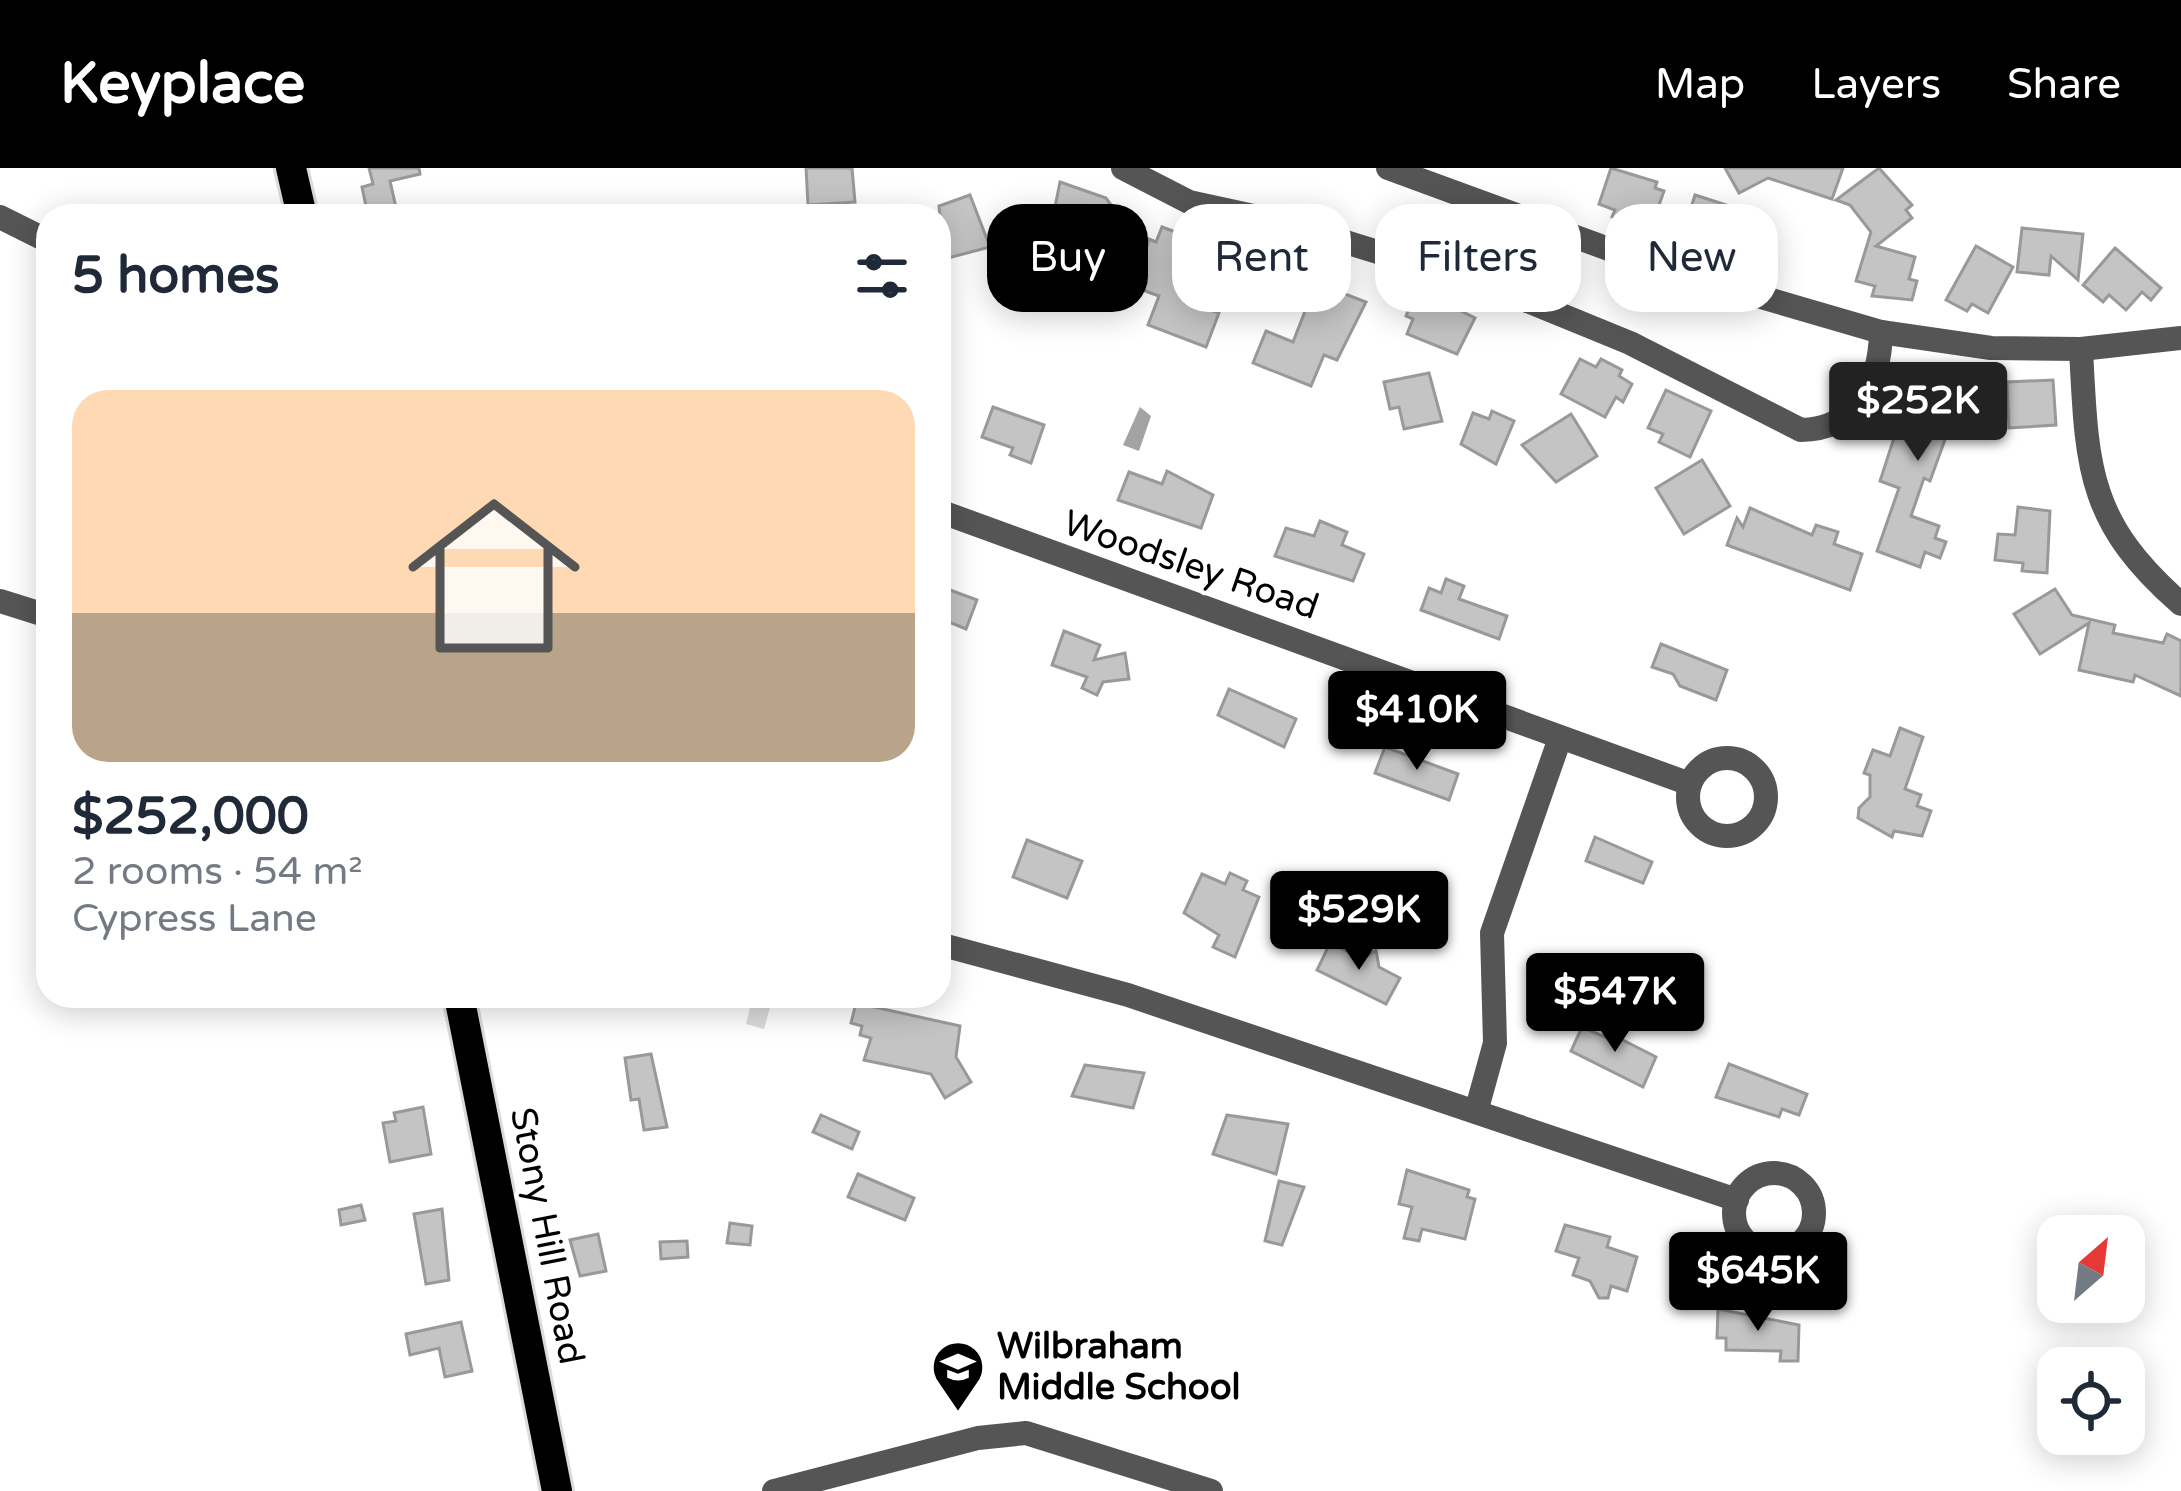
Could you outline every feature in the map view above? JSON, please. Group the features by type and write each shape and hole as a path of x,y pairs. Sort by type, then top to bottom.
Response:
{"main road":[{"path":"291,168 299,204"},
{"name":"Stony Hill Road","path":"461,1008 557,1491"}],"street":[{"path":"1123,168 1189,202 1365,246 1498,289 1630,344 1802,430 1823,430 1863,399 1878,373 1881,332"},
{"path":"1388,168 1604,249 1881,332 1991,349 2081,350 2181,338"},
{"path":"0,217 36,235"},
{"path":"2081,350 2092,469 2104,517 2154,580 2181,604"},
{"name":"Woodsley Road","path":"951,515 1690,784"},
{"path":"0,601 36,612"},
{"path":"1476,1112 1495,1042 1490,955 1495,922 1560,738"},
{"path":"951,947 1129,994 1737,1200"},
{"path":"774,1491 978,1438 1026,1433 1211,1491"}],"shaded area":[{"path":"1140,407 1151,416 1139,451 1123,445"},
{"path":"750,1008 770,1008 764,1029 746,1024"}],"building":[{"path":"369,168 419,168 420,174 390,181 395,204 366,204 362,187 373,184"},
{"path":"806,168 852,168 855,202 808,204"},
{"path":"1611,168 1657,182 1655,188 1664,191 1659,204 1599,204"},
{"path":"1725,168 1843,168 1832,199 1768,178 1739,193"},
{"path":"1879,168 1912,205 1906,210 1912,218 1876,246 1915,257 1909,279 1917,281 1912,300 1872,296 1875,286 1856,281 1871,232 1850,205 1836,200"},
{"path":"1060,182 1106,198 1110,204 1056,204"},
{"path":"970,195 987,248 951,257 951,204 945,204"},
{"path":"1695,195 1723,204 1692,204"},
{"path":"1162,227 1172,231 1172,312 1219,313 1206,347 1148,325 1159,296 1148,292 1148,242 1156,242"},
{"path":"2022,228 2083,234 2078,280 2051,256 2049,275 2017,272"},
{"path":"1976,246 2013,267 1988,313 1972,304 1967,311 1946,300"},
{"path":"2115,248 2161,288 2151,300 2142,292 2126,310 2109,295 2103,302 2083,285"},
{"path":"1351,296 1366,302 1337,360 1324,355 1311,386 1253,363 1266,331 1293,342 1305,312 1351,312"},
{"path":"1408,312 1463,312 1475,318 1457,354 1407,334 1413,319 1406,316"},
{"path":"1580,359 1596,367 1601,359 1622,370 1619,376 1632,384 1623,402 1616,397 1605,417 1561,394"},
{"path":"1917,367 1959,380 1956,388 1963,390 1930,481 1924,478 1911,516 1939,526 1935,538 1946,542 1940,558 1925,552 1920,567 1877,551 1899,488 1880,481"},
{"path":"1429,373 1442,421 1404,429 1399,407 1390,409 1384,382"},
{"path":"2053,380 2056,425 2009,428 2007,382"},
{"path":"1666,390 1711,411 1690,457 1659,442 1663,434 1648,428"},
{"path":"993,407 1044,425 1031,463 1010,455 1013,448 982,437"},
{"path":"1492,411 1514,421 1496,464 1461,444 1473,413 1489,419"},
{"path":"1571,414 1597,456 1556,482 1522,445"},
{"path":"1702,460 1730,506 1684,534 1656,488"},
{"path":"1167,471 1213,495 1201,528 1118,500 1129,472 1162,484"},
{"path":"2018,507 2050,511 2047,573 2022,571 2023,563 1995,560 1998,534 2015,535"},
{"path":"1750,508 1812,535 1816,525 1838,532 1834,544 1862,554 1850,590 1727,545 1737,518 1743,527"},
{"path":"1320,521 1347,532 1342,545 1364,554 1353,581 1275,556 1286,528 1314,536"},
{"path":"1446,579 1464,586 1459,599 1507,616 1499,639 1421,610 1429,588 1441,593"},
{"path":"2055,589 2072,615 2115,625 2113,633 2163,643 2167,634 2181,641 2181,696 2135,675 2133,682 2079,670 2089,623 2040,654 2014,614"},
{"path":"951,590 977,600 966,629 951,623"},
{"path":"1064,631 1100,645 1094,660 1125,653 1129,679 1103,682 1097,695 1082,688 1087,677 1052,665"},
{"path":"1661,644 1727,670 1716,700 1680,686 1673,674 1652,667"},
{"path":"1229,689 1296,719 1284,747 1218,715"},
{"path":"1900,728 1923,737 1905,789 1921,795 1917,806 1931,811 1922,836 1894,831 1892,837 1858,818 1859,808 1870,797 1870,775 1864,773 1873,750 1890,756"},
{"path":"1385,747 1458,774 1449,800 1375,773"},
{"path":"1595,837 1652,862 1643,883 1586,861"},
{"path":"1027,840 1082,861 1067,898 1013,877"},
{"path":"1230,873 1247,881 1243,890 1259,897 1235,957 1213,947 1219,935 1184,913 1202,874 1225,884"},
{"path":"1330,943 1363,959 1376,950 1379,967 1400,978 1386,1004 1317,970"},
{"path":"855,1008 879,1008 960,1026 956,1057 971,1082 945,1098 931,1074 864,1060 871,1038 860,1035 862,1026 851,1023"},
{"path":"1582,1027 1605,1037 1607,1032 1656,1057 1643,1087 1571,1051"},
{"path":"651,1054 667,1127 644,1130 639,1099 631,1100 625,1058"},
{"path":"1729,1064 1807,1094 1799,1115 1782,1109 1779,1117 1716,1097"},
{"path":"1085,1065 1144,1073 1133,1108 1072,1096"},
{"path":"423,1107 431,1154 390,1162 383,1123 396,1121 394,1113"},
{"path":"821,1115 859,1132 852,1149 813,1132"},
{"path":"1227,1115 1288,1124 1276,1174 1213,1154"},
{"path":"1407,1170 1469,1190 1467,1197 1475,1199 1465,1239 1422,1229 1419,1241 1404,1238 1412,1207 1399,1204"},
{"path":"858,1174 914,1198 905,1220 848,1197"},
{"path":"1279,1181 1304,1187 1282,1245 1265,1241"},
{"path":"361,1205 365,1220 341,1225 339,1210"},
{"path":"442,1209 449,1280 426,1284 414,1214"},
{"path":"730,1223 752,1226 750,1245 727,1243"},
{"path":"1565,1225 1610,1237 1607,1247 1637,1257 1627,1291 1611,1286 1608,1298 1599,1298 1590,1281 1573,1275 1579,1258 1556,1251"},
{"path":"598,1234 606,1271 580,1276 570,1240"},
{"path":"687,1241 688,1257 661,1259 660,1242"},
{"path":"1718,1309 1799,1325 1798,1361 1780,1361 1781,1351 1726,1350 1726,1338 1717,1338"},
{"path":"461,1322 472,1371 445,1377 439,1348 410,1355 406,1334"}],"place":[{"name":"Wilbraham Middle School","path":"958,1413"}]}
